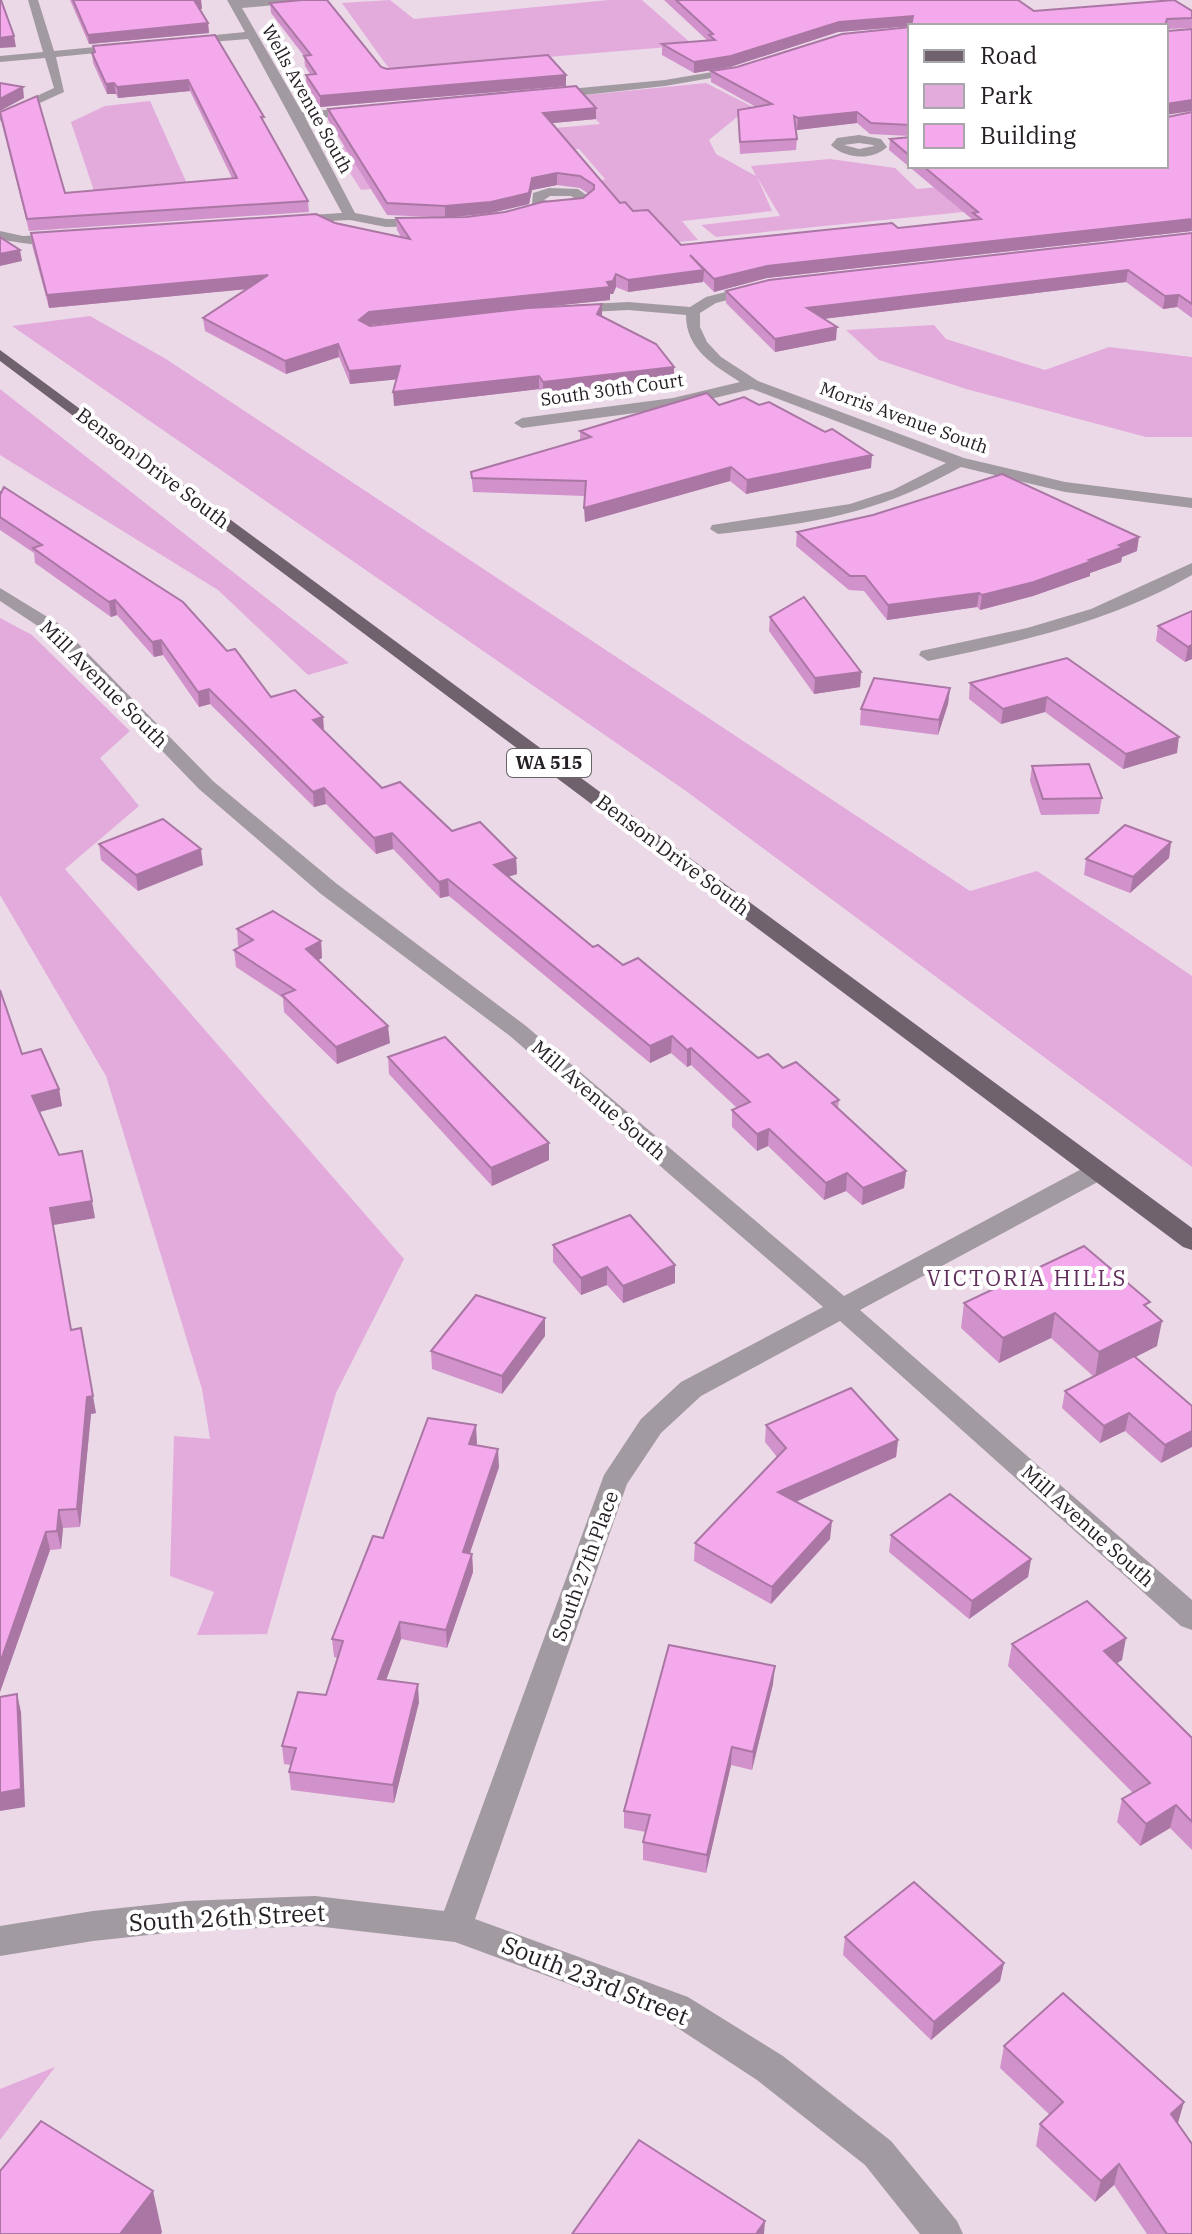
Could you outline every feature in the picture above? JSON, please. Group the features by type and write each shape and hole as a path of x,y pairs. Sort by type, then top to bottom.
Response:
{"main road":[{"name":"Benson Drive South","path":"0,354 1192,1241"}],"street":[{"path":"0,117 60,90 33,0"},
{"path":"234,3 296,0"},
{"name":"Wells Avenue South","path":"234,3 350,216"},
{"path":"179,42 252,35"},
{"path":"0,59 137,46"},
{"path":"538,96 665,83 756,66"},
{"path":"298,116 374,109"},
{"path":"880,144 895,143"},
{"path":"528,212 546,206"},
{"path":"275,221 350,216 386,223 443,222"},
{"path":"5,236 84,236"},
{"path":"551,312 628,306 693,311 711,300 767,285"},
{"name":"Morris Avenue South","path":"693,311 693,327 700,344 716,360 753,384 959,462 1065,487 1192,503"},
{"name":"South 30th Court","path":"522,423 673,403 753,384"},
{"path":"718,529 799,520 859,507 898,494 959,462"},
{"path":"928,655 1033,635 1102,614 1158,590 1192,568"},
{"name":"Mill Avenue South","path":"0,593 53,628 206,785 329,889 518,1031 844,1310 1192,1618"},
{"name":"South 27th Place","path":"455,1927 614,1482 651,1426 691,1389 844,1310 1098,1171"},
{"name":"South 26th Street","path":"0,1941 93,1926 186,1916 315,1911 455,1927"},
{"name":"South 23rd Street","path":"455,1927 676,2008 770,2068 878,2153 944,2234"}],"green space":[{"path":"390,0 414,19 609,0 642,0 693,45 390,70 342,3"},
{"path":"706,83 753,107 794,99 806,104 737,117 709,140 716,154 756,176 751,166 830,159 895,168 917,189 1162,168 1192,189 716,237 701,225 780,216 757,177 772,211 682,221 698,240 669,243 598,204 595,194 580,188 605,179 579,149 481,158 453,181 361,190 334,148 600,124 576,96"},
{"path":"150,101 189,188 96,197 71,122 105,106"},
{"path":"90,316 166,359 970,891 1037,871 1192,976 1192,1167 686,791 12,326"},
{"path":"934,325 946,339 1045,370 1109,347 1192,357 1192,437 1146,437 966,389 879,360 846,330"},
{"path":"0,389 349,663 308,675 218,590 0,455"},
{"path":"0,618 32,635 130,731 100,758 139,806 65,869 404,1259 336,1393 267,1634 197,1635 214,1592 170,1576 174,1436 210,1439 202,1389 106,1076 0,895"},
{"path":"55,2067 0,2140 0,2089"}],"building":[{"path":"1,0 14,36 0,38"},
{"path":"73,0 194,0 208,23 88,35"},
{"path":"327,0 381,67 387,69 548,55 566,75 320,96 306,75 316,74 304,56 311,55 270,3"},
{"path":"676,0 1018,0 1034,11 1174,0 1192,11 1192,18 1167,19 1166,24 911,24 913,16 839,22 731,56 694,62 662,44 715,40 709,35 713,34"},
{"path":"908,27 908,125 871,123 857,112 794,116 797,139 740,142 738,110 772,104 711,71 737,67 842,34"},
{"path":"1192,29 1192,100 1168,104 1168,31"},
{"path":"215,35 264,117 261,117 308,201 27,219 0,112 37,96 65,193 237,178 188,80 117,87 114,83 106,84 92,53 95,52 93,46"},
{"path":"0,83 23,87 0,99"},
{"path":"576,86 596,108 543,113 620,203 625,202 633,211 648,210 681,245 892,223 898,228 981,219 973,213 978,212 925,168 1168,168 1168,117 1192,112 1192,219 767,266 714,279 690,255 704,270 628,280 616,274 613,281 607,282 610,287 369,312 359,320 370,326 528,308 602,304 597,314 656,344 674,367 543,382 539,376 393,392 400,366 349,371 338,344 285,361 203,318 268,275 47,295 31,233 316,214 335,223 410,239 396,218 466,217 505,212 542,202 583,198 594,189 594,185 580,176 557,173 532,178 529,193 491,202 445,206 387,203 328,109"},
{"path":"908,137 908,154 890,139"},
{"path":"1192,233 1192,304 1179,295 1165,296 1128,270 807,308 837,327 775,339 726,291 769,280"},
{"path":"0,237 20,250 0,254"},
{"path":"707,393 719,405 744,397 759,405 769,402 825,432 832,429 872,455 747,480 731,467 584,508 586,481 472,478 471,472 591,437 580,431"},
{"path":"1002,474 1139,537 1089,560 1092,561 1034,582 982,595 888,605 865,576 850,576 797,532 873,515"},
{"path":"4,487 183,602 227,651 235,649 271,697 295,690 323,717 313,720 382,788 400,782 452,831 480,822 516,858 494,865 593,947 598,945 623,965 638,958 758,1058 768,1054 783,1068 796,1062 839,1100 832,1103 906,1171 863,1188 847,1173 826,1183 769,1129 757,1134 732,1110 750,1102 691,1048 687,1050 672,1036 650,1046 448,879 439,882 392,833 374,838 324,788 313,792 209,689 198,692 161,640 152,642 115,600 109,602 33,548 42,545 0,517 0,492"},
{"path":"804,597 861,672 815,678 770,617"},
{"path":"1192,611 1192,645 1188,647 1158,626"},
{"path":"1067,658 1179,737 1126,754 1047,697 1003,709 970,683"},
{"path":"874,678 950,688 939,720 861,709"},
{"path":"1089,764 1102,798 1043,799 1032,766"},
{"path":"163,819 201,849 136,875 99,844"},
{"path":"1125,825 1171,842 1133,877 1086,859"},
{"path":"273,911 321,941 306,949 388,1026 336,1047 282,995 295,990 234,950 253,940 237,929"},
{"path":"0,990 22,1054 41,1049 59,1089 32,1096 59,1155 82,1151 92,1201 50,1208 71,1330 81,1328 93,1396 87,1397 77,1509 59,1510 57,1531 46,1532 0,1663"},
{"path":"445,1037 549,1143 491,1168 388,1057"},
{"path":"630,1215 675,1265 623,1286 607,1267 581,1278 553,1245"},
{"path":"1084,1246 1150,1302 1144,1305 1162,1321 1099,1352 1055,1313 1003,1338 964,1303"},
{"path":"476,1295 545,1318 502,1376 431,1351"},
{"path":"1134,1356 1192,1406 1192,1431 1165,1445 1129,1413 1104,1426 1065,1391"},
{"path":"851,1388 898,1440 778,1492 832,1521 772,1587 695,1543 786,1448 766,1425"},
{"path":"428,1418 476,1425 469,1444 498,1449 463,1552 472,1554 446,1630 400,1622 378,1679 418,1684 393,1785 289,1772 296,1748 282,1746 298,1692 326,1695 343,1641 332,1639 373,1536 383,1538"},
{"path":"950,1494 1031,1559 972,1601 891,1535"},
{"path":"1087,1601 1126,1638 1104,1651 1192,1738 1192,1822 1176,1805 1146,1824 1122,1799 1150,1783 1012,1644"},
{"path":"669,1645 775,1666 753,1752 732,1747 707,1855 643,1842 650,1815 624,1811"},
{"path":"17,1694 21,1789 0,1793 0,1697"},
{"path":"914,1882 1004,1963 934,2022 845,1937"},
{"path":"1063,1993 1184,2102 1171,2114 1192,2144 1192,2234 1167,2234 1119,2164 1101,2181 1040,2124 1063,2102 1004,2046"},
{"path":"41,2121 153,2191 120,2234 0,2234 0,2171"},
{"path":"639,2140 765,2221 756,2234 572,2234"}],"district":[{"name":"VICTORIA HILLS","path":"1027,1278"}]}
